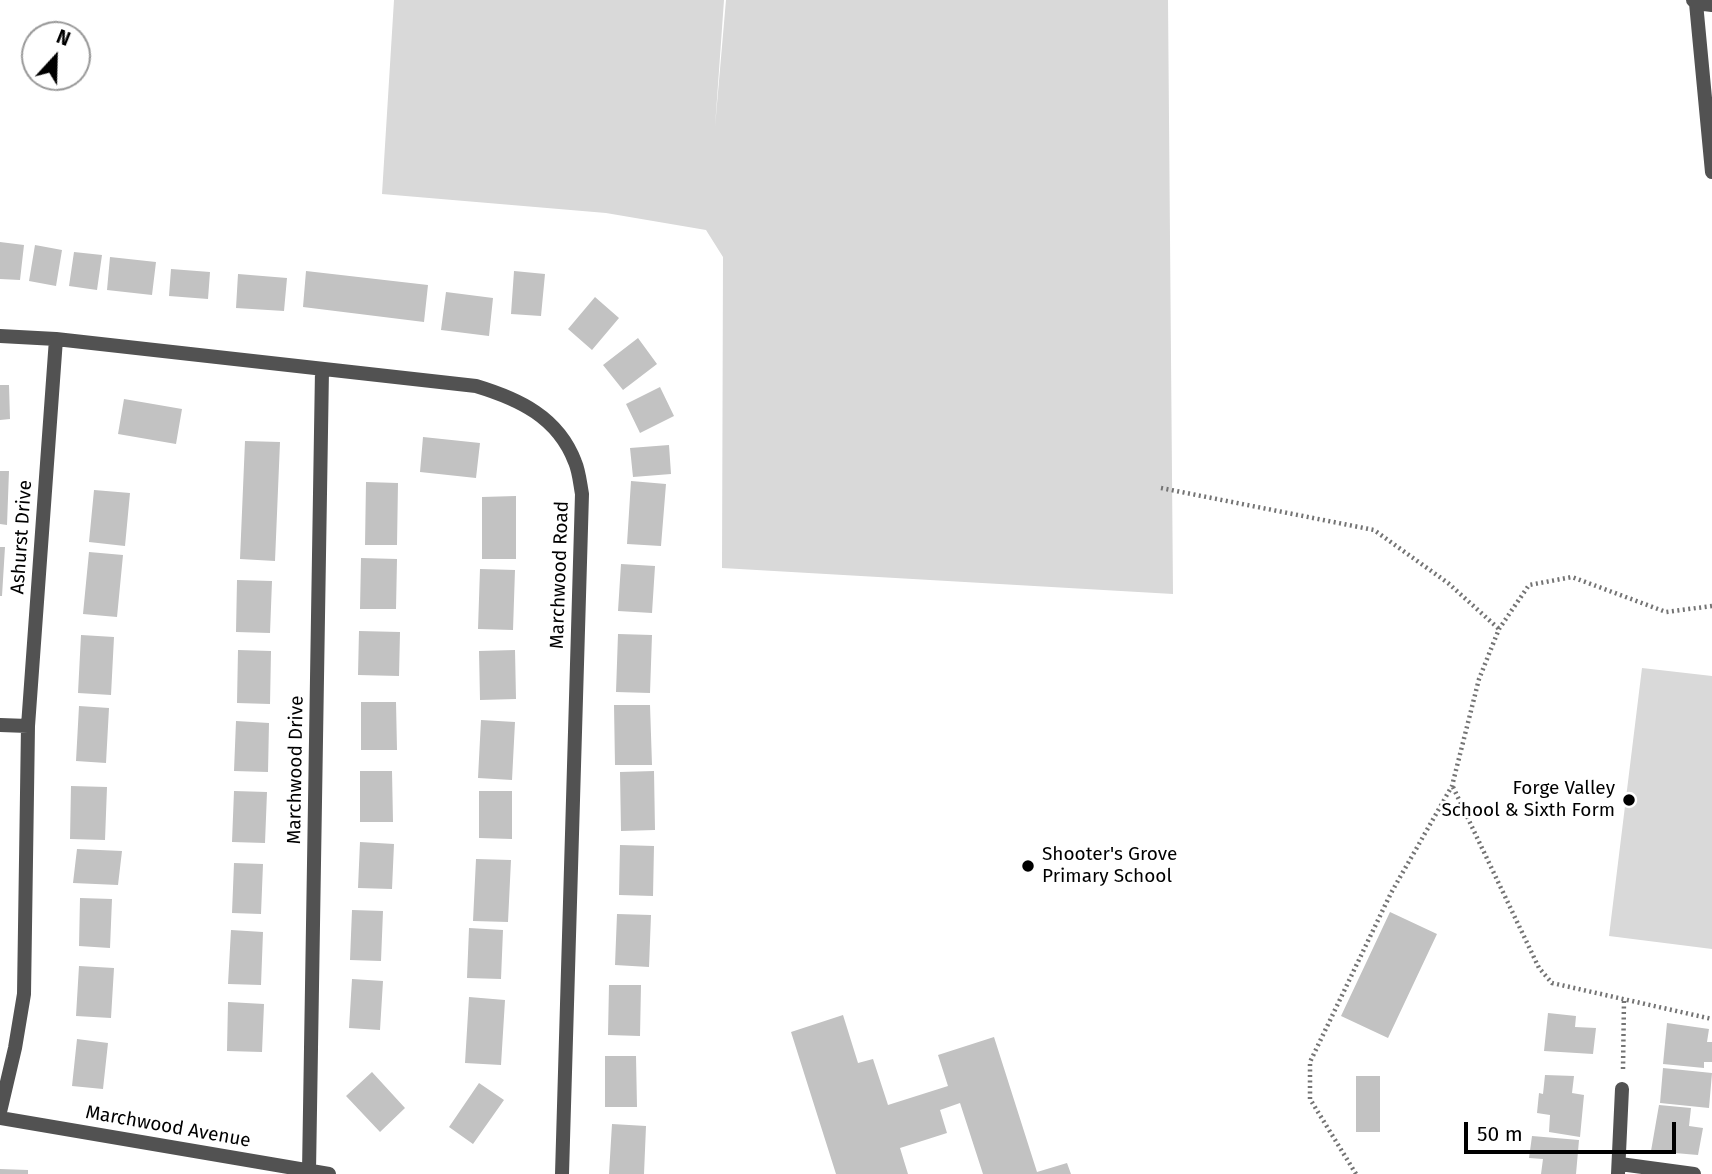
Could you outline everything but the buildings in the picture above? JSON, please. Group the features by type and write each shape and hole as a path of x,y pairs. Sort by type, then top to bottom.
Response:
{"street":[{"path":"1712,5 1694,2 1712,172"},
{"name":"Marchwood Road","path":"0,335 476,386 507,396 537,411 559,432 576,463 582,494 562,1174"},
{"name":"Ashurst Drive","path":"0,1112 24,995 28,726 56,339"},
{"name":"Marchwood Drive","path":"309,1171 322,370"},
{"path":"0,725 28,726"},
{"path":"1622,1089 1619,1169 1694,1174"},
{"name":"Marchwood Avenue","path":"0,1118 329,1174"}],"path":[{"path":"1161,488 1374,530 1448,583 1499,629"},
{"path":"1356,1174 1310,1099 1310,1062 1391,893 1452,786 1479,679 1499,629 1529,585 1572,577 1666,612 1712,606"},
{"path":"1452,786 1539,968 1552,983 1712,1018"},
{"path":"1622,1089 1624,1000"}],"shaded area":[{"path":"394,0 724,0 715,127 726,0 1168,0 1173,594 722,568 723,257 706,230 606,213 382,194"},
{"path":"1642,668 1712,676 1712,949 1609,936"}],"place":[{"name":"Forge Valley School & Sixth Form","path":"1629,800"},
{"name":"Shooter's Grove Primary School","path":"1028,866"}]}
